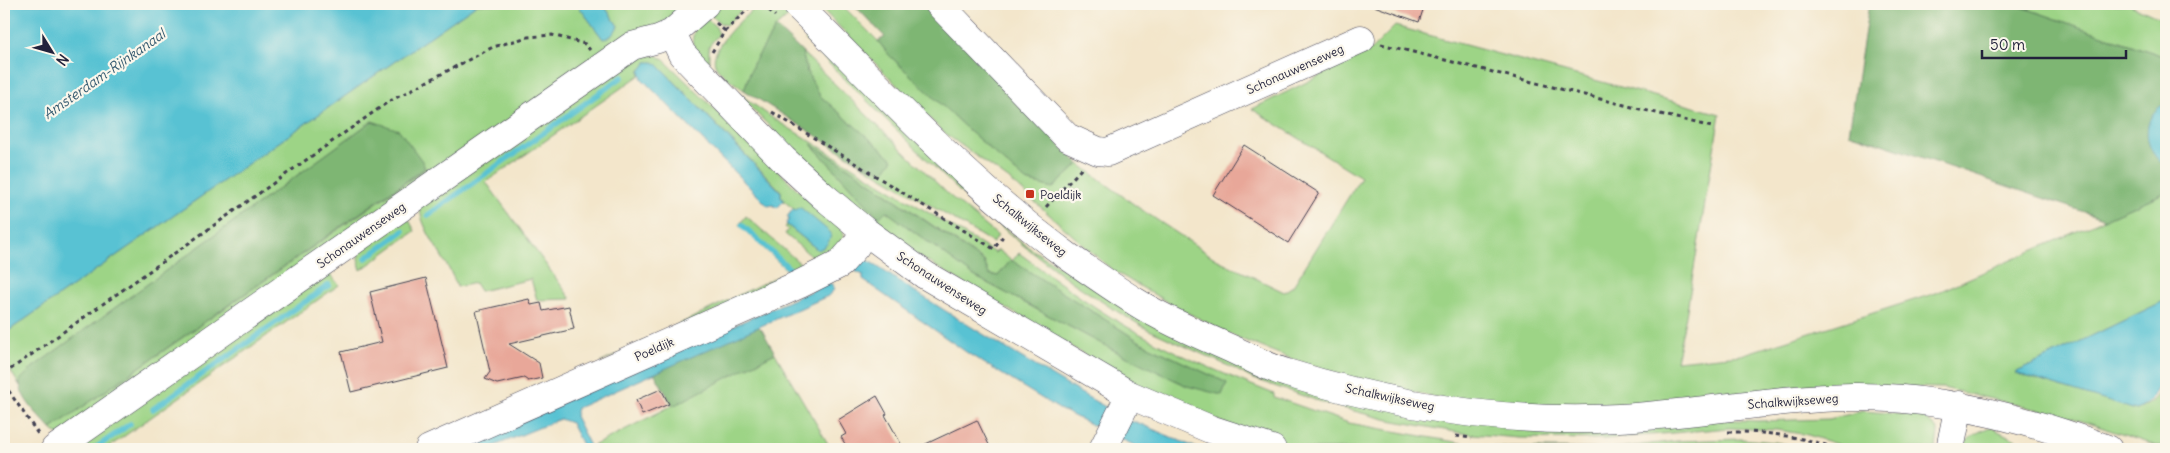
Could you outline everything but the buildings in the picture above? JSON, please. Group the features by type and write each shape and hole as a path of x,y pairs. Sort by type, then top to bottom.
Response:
{"street":[{"name":"Schonauwenseweg","path":"47,442 632,46 672,33 705,4"},
{"name":"Schalkwijkseweg","path":"796,4 926,136 1005,205 1067,255 1137,303 1284,373 1401,402 1472,413 1553,420 1622,418 1763,403 1852,397 1936,402 1958,405 2013,419 2080,438 2108,449"},
{"name":"Schonauwenseweg","path":"939,4 1067,137 1098,151 1108,152 1361,39"},
{"name":"Schonauwenseweg","path":"672,33 682,54 783,159 865,231 925,275 1126,403 1272,449"},
{"name":"Poeldijk","path":"429,449 800,284 840,264 855,247 865,231"},
{"path":"1106,443 1126,403"},
{"path":"1950,449 1958,405"}],"path":[{"path":"712,56 712,50 720,38 753,4"},
{"path":"4,374 388,102 421,84 493,47 528,37 552,35 585,44 605,64"},
{"path":"1361,39 1712,127"},
{"path":"771,111 994,249 1003,236"},
{"path":"1046,207 1084,166"},
{"path":"4,384 47,442"}],"green space":[{"path":"477,4 577,4 603,39 613,34 618,26 603,4 686,4 672,17 61,437 51,429 425,169 372,121 32,368 20,380 20,386 8,367 4,370 4,334"},
{"path":"718,4 748,4 726,25 720,23 707,12"},
{"path":"760,4 803,4 776,27 753,64 744,90 717,68 714,57 717,49 730,31"},
{"path":"817,4 841,4 878,41 889,55 965,127 1026,181 1053,188 1079,164 1139,208 1216,259 1284,292 1293,286 1361,177 1252,109 1370,51 1395,26 1720,114 1686,316 1676,361 1741,355 1936,293 2166,192 2166,300 2015,373 2137,410 2156,398 2166,377 2166,446 2157,446 2070,417 1943,388 1813,385 1697,399 1560,408 1447,400 1344,376 1292,359 1236,337 1174,306 1112,270 1011,181 943,132"},
{"path":"858,4 931,4 1021,105 1079,164 1053,188 1026,181 965,127 889,55 878,41 885,37 856,7"},
{"path":"1869,4 2013,4 2166,57 2166,192 2105,219 1849,133"},
{"path":"2013,4 2128,4 2166,21 2166,57"},
{"path":"703,15 716,27 719,34 709,46 709,62 694,51 693,46 694,32"},
{"path":"776,27 802,52 807,72 820,96 893,159 884,172 856,161 744,90 753,64"},
{"path":"811,34 999,223 1028,247 1091,286 1353,402 1758,421 1829,419 1863,411 1923,416 1938,430 1936,449 1852,449 1808,435 1777,430 1729,428 1605,439 1519,438 1461,433 1389,420 1327,404 1251,378 1147,329 1072,282 1024,246 959,191 805,40"},
{"path":"802,52 950,196 998,236 993,243 856,161 884,172 892,159 820,96 807,72"},
{"path":"656,55 662,58 800,192 843,229 844,236 834,251 816,260 785,234 788,230 785,227 787,225 818,250 824,247 829,238 784,201 781,197 781,191 657,64 640,70 640,75 486,182 571,299 537,300 531,279 480,291 475,283 457,287 424,224 419,203 628,58"},
{"path":"731,88 774,119 995,253 998,250 1011,260 998,276 989,274 984,261 857,173 811,144 879,218 886,211 974,276 1121,354 1227,383 1142,343 1012,261 1019,253 1097,308 1129,328 1162,345 1274,394 1274,397 1349,423 1483,447 1608,449 1308,449 1254,435 1149,393 873,229"},
{"path":"372,121 399,130 425,168 51,429 23,394 20,380 32,368"},
{"path":"811,144 857,173 984,262 989,274 998,276 1011,260 1142,343 1227,383 1222,395 1187,386 1121,354 974,276 886,211 879,218"},
{"path":"746,216 803,266 804,271 600,363 788,271 739,225"},
{"path":"400,218 409,220 415,231 361,270 358,259 359,251"},
{"path":"322,272 330,274 339,285 106,449 73,449"},
{"path":"758,326 775,353 673,406 652,369"},
{"path":"775,353 831,449 595,449 591,447"},
{"path":"1990,427 2016,440 2047,449 1962,449 1970,438"},
{"path":"1741,439 1775,442 1812,449 1608,449 1678,441"}],"water":[{"name":"Amsterdam-Rijnkanaal","path":"4,4 477,4 4,334"},
{"path":"577,4 603,4 618,26 614,33 603,39"},
{"path":"647,62 657,64 781,192 781,197 784,201 777,208 773,205 768,206 642,79 640,71"},
{"path":"2166,103 2166,166 2152,152 2147,134 2151,116"},
{"path":"801,208 831,233 828,243 824,247 818,250 786,224 789,218 787,217 793,209"},
{"path":"864,259 1087,397 1132,422 1199,449 1142,449 1059,409 969,354 863,280 863,275 855,271"},
{"path":"829,283 833,285 834,290 828,296 577,408 575,416 591,448 594,447 595,449 584,449 571,423 560,419 487,449 458,449"},
{"path":"2166,300 2164,364 2160,379 2155,393 2147,404 2136,410 2015,373"}],"waterway":[{"path":"428,215 622,77"},
{"path":"742,225 791,270 791,273 784,276"},
{"path":"366,258 403,231"},
{"path":"153,409 329,285"},
{"path":"94,449 130,424"}],"place":[{"name":"Poeldijk","path":"1030,194"}]}
